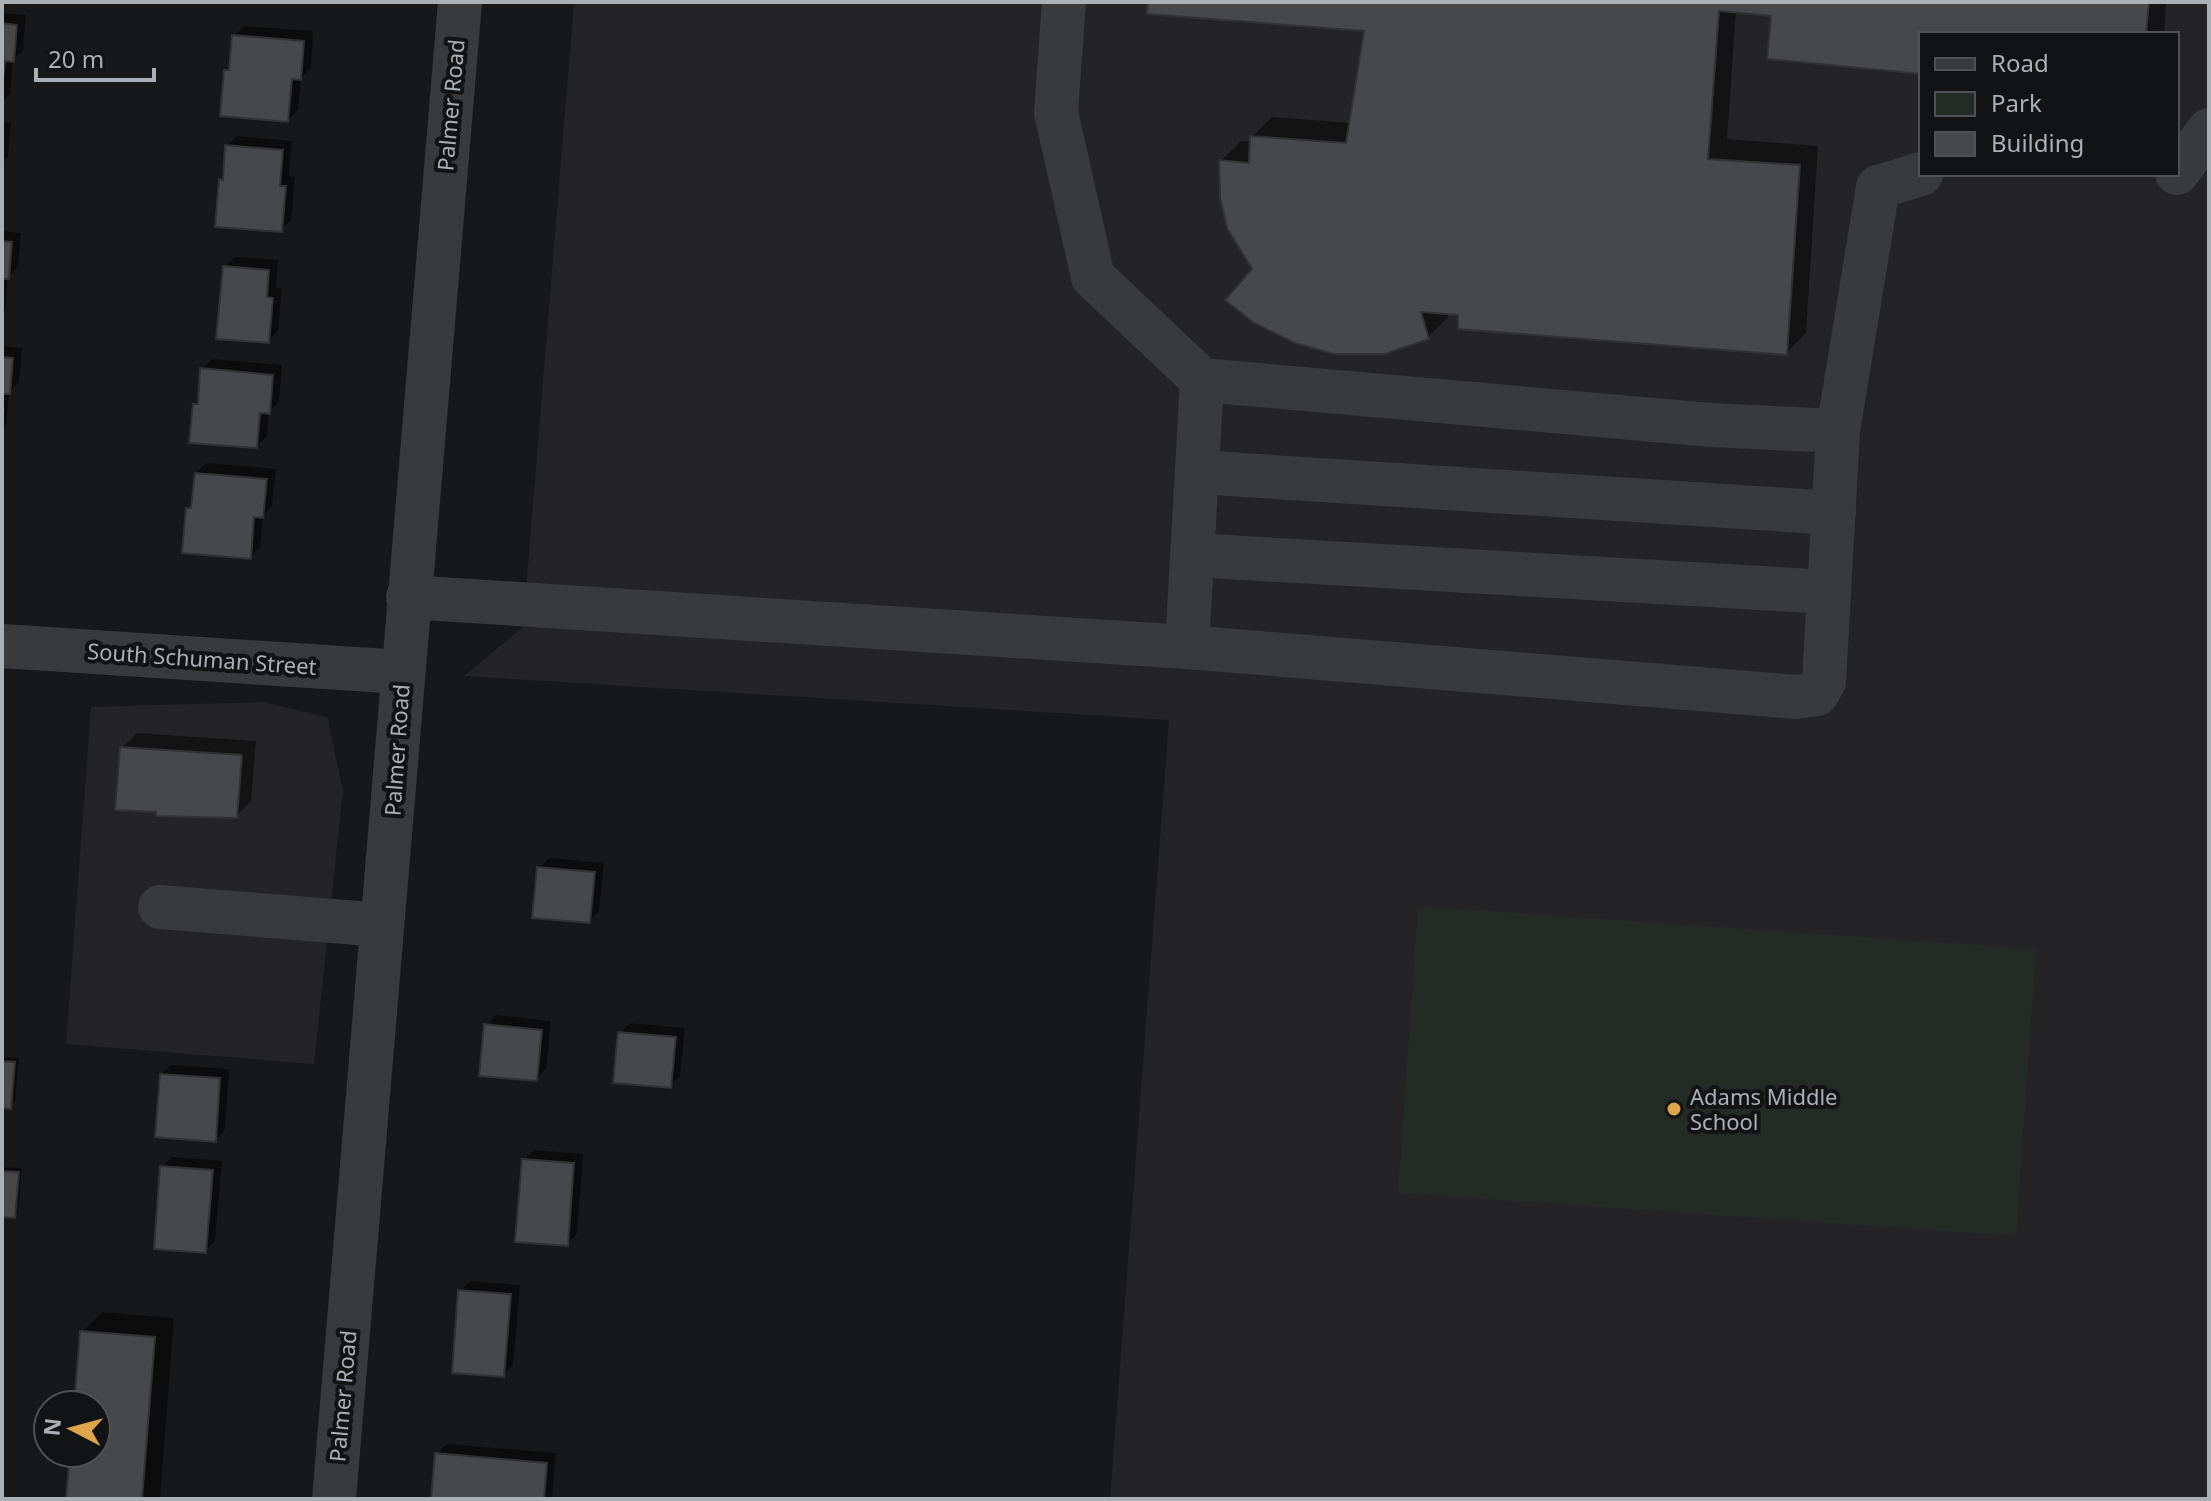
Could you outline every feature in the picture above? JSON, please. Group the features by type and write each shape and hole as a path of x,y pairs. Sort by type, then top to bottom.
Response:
{"street":[{"name":"Palmer Road","path":"334,1499 460,2"},
{"path":"1064,2 1056,112 1093,277 1202,380 1711,425 1838,431"},
{"path":"2179,170 2209,130"},
{"path":"408,597 1187,647 1796,697 1817,694 1824,682 1838,431 1878,187 1919,175"},
{"path":"1187,647 1202,380"},
{"path":"1197,472 1834,513"},
{"path":"1192,555 1829,592"},
{"name":"South Schuman Street","path":"2,646 402,672"},
{"path":"160,907 382,925"}],"shaded area":[{"name":"Adams Middle School","path":"574,2 2209,2 2209,1499 1110,1499 1169,720 464,676 523,627"},
{"path":"262,702 327,717 343,790 314,1064 66,1044 91,707"}],"green space":[{"path":"1418,906 2036,949 2016,1236 1398,1193"}],"building":[{"path":"1148,2 2149,2 2146,32 1919,32 1919,74 1767,59 1771,16 1719,11 1708,159 1800,165 1787,355 1458,329 1458,315 1421,312 1429,339 1385,354 1334,354 1295,343 1254,323 1225,300 1252,269 1227,228 1220,197 1219,160 1249,163 1250,136 1346,143 1364,31 1147,14"},
{"path":"2,23 17,25 14,62 5,61 2,89"},
{"path":"232,35 304,41 301,80 292,79 288,122 220,116 224,70 229,70"},
{"path":"225,145 283,150 280,186 286,186 282,232 215,227"},
{"path":"2,241 12,242 9,279 2,279"},
{"path":"223,266 269,270 267,297 273,298 269,343 216,339"},
{"path":"2,357 13,358 10,394 2,394"},
{"path":"200,368 273,375 270,414 260,413 257,448 189,443 193,404 198,404"},
{"path":"195,473 267,479 263,518 254,517 251,559 182,553 186,508 191,508"},
{"path":"120,747 242,755 237,818 156,816 156,812 115,810"},
{"path":"537,867 595,872 590,923 532,918"},
{"path":"484,1024 542,1030 537,1081 479,1076"},
{"path":"618,1032 676,1037 671,1088 613,1083"},
{"path":"2,1061 15,1062 11,1109 2,1108"},
{"path":"160,1074 220,1078 216,1142 155,1137"},
{"path":"522,1159 574,1163 568,1246 515,1242"},
{"path":"160,1166 213,1170 206,1253 154,1249"},
{"path":"2,1171 19,1172 15,1218 2,1217"},
{"path":"458,1290 511,1294 504,1377 452,1373"},
{"path":"80,1331 155,1337 142,1499 66,1499 69,1469 112,1469 112,1389 75,1389"},
{"path":"435,1453 547,1463 544,1499 431,1499"}],"place":[{"name":"Adams Middle School","path":"1674,1109"}]}
